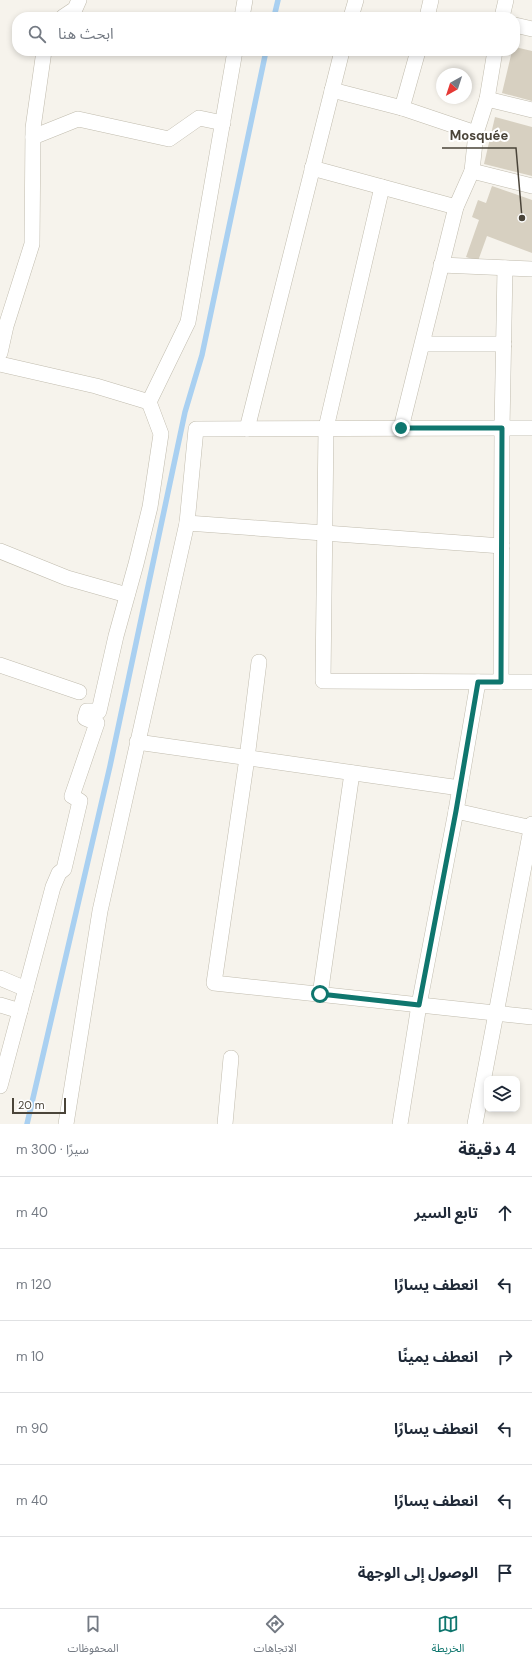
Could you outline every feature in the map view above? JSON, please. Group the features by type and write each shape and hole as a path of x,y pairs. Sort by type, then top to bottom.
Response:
{"street":[{"path":"71,12 76,9 79,0"},
{"path":"243,12 245,0"},
{"path":"352,12 356,0"},
{"path":"428,12 431,0"},
{"path":"503,12 506,0"},
{"path":"520,26 532,29"},
{"path":"0,353 6,326 32,244 33,137 43,56"},
{"path":"0,1086 53,888 58,873 64,869 80,801 72,796 97,723 85,718 87,711 99,711 116,636 150,506 161,434 149,402 188,322 235,56"},
{"path":"247,429 341,56"},
{"path":"402,108 417,56"},
{"path":"401,428 456,206 472,171 476,133 487,99 494,56"},
{"path":"332,90 402,108 476,133"},
{"path":"487,99 532,110"},
{"path":"33,137 78,119 170,139 199,118 223,123"},
{"path":"312,168 456,206"},
{"path":"472,171 532,186"},
{"path":"382,187 326,428 323,680 532,682"},
{"path":"442,265 532,269"},
{"path":"501,682 502,428 505,268"},
{"path":"423,344 504,344"},
{"path":"0,364 96,386 149,402"},
{"path":"66,1124 100,911 187,523 196,429 532,428"},
{"path":"187,523 502,546"},
{"path":"0,551 67,578 127,595"},
{"path":"259,662 247,758 214,983 532,1017"},
{"path":"0,665 79,692"},
{"path":"400,1124 419,1005 456,811 478,682"},
{"path":"137,742 460,788"},
{"path":"320,994 352,773"},
{"path":"456,811 532,827 475,1124"},
{"path":"0,978 26,989"},
{"path":"0,1005 20,1011"},
{"path":"225,1124 231,1058"}],"building":[{"path":"520,48 532,51 532,101 502,93 511,56 520,56"},
{"path":"495,117 532,127 532,176 484,164"},
{"path":"492,186 532,200 532,253 487,236 478,261 466,257 479,220 472,217 478,200 486,203"}],"waterway":[{"path":"275,12 278,0"},
{"path":"27,1124 110,766 185,412 202,355 265,56"}],"place":[{"name":"Mosquée","path":"522,218"}],"route":[{"path":"320,994 419,1005 456,811 478,682 501,682 502,428 401,428"}]}
